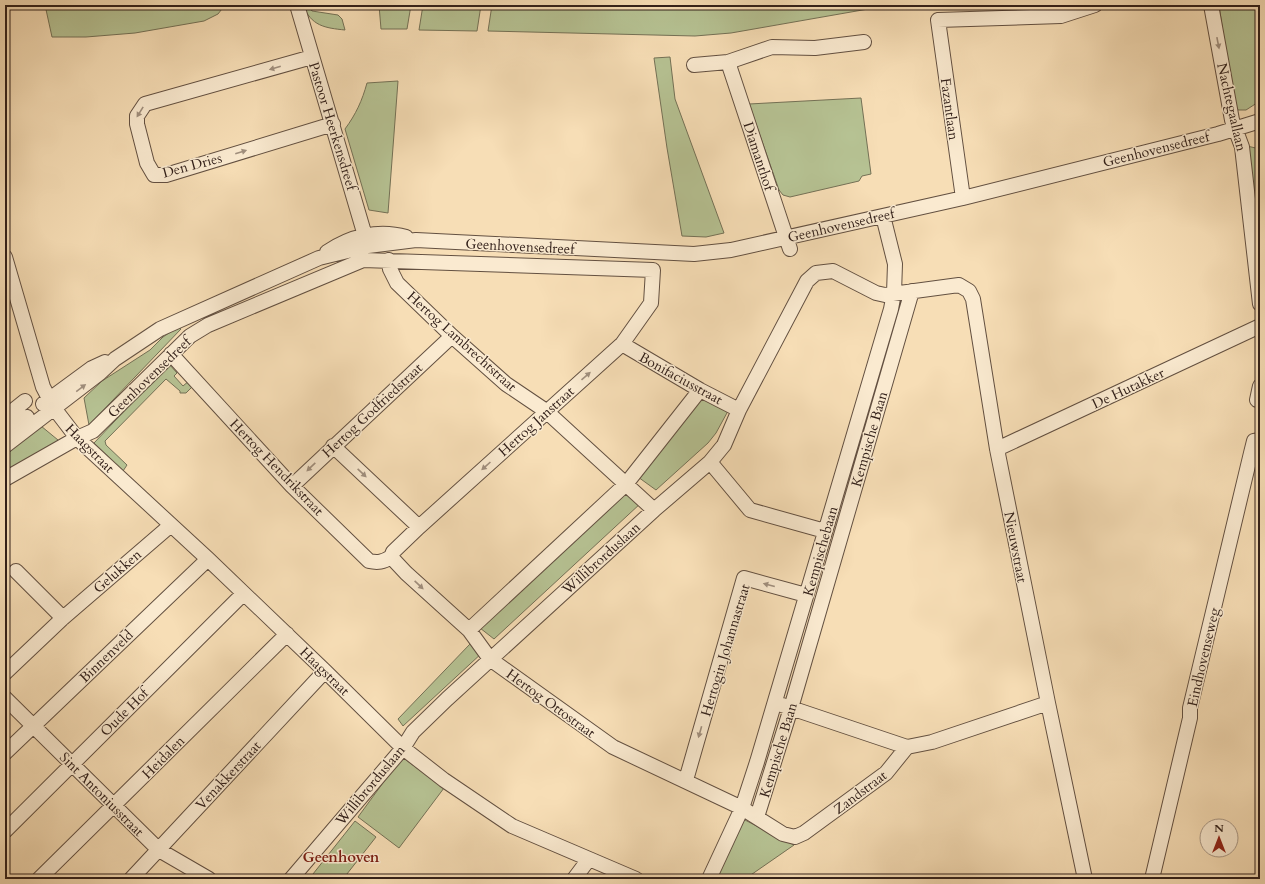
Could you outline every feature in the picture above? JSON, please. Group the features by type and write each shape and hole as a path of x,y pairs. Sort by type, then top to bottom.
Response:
{"street":[{"name":"Pastoor Heerkensdreef","path":"297,5 367,241"},
{"name":"Fazantlaan","path":"963,198 938,20 1061,16 1095,5"},
{"name":"Nachtegaallaan","path":"1211,5 1232,120 1242,147 1260,304"},
{"path":"694,65 728,62 772,47 815,48 864,42"},
{"name":"Den Dries","path":"312,57 146,104 137,116 137,124 147,163 154,175 166,175 332,124"},
{"name":"Diamanthof","path":"728,62 788,244"},
{"name":"Geenhovensedreef","path":"5,433 100,373 115,359 160,329 318,258 367,241 416,240 694,254 788,244 883,216 963,198 1259,122"},
{"name":"Kempischebaan","path":"709,879 742,808 758,762 806,594 891,309 894,293 895,264 883,216"},
{"name":"Haagstraat","path":"5,257 43,387 51,404 77,438 287,634 402,748 444,780 512,826 636,879"},
{"name":"Geenhovensedreef","path":"5,479 77,438 93,431 190,336 208,325 363,260 653,270"},
{"name":"Hertog Lambrechtstraat","path":"388,260 397,283 452,336 506,384 546,411 654,510"},
{"name":"Hertog Janstraat","path":"391,557 394,552 419,527 622,344 651,303 653,270"},
{"name":"Willibrorduslaan","path":"291,879 402,748 413,732 490,659 654,510 710,462 724,445 739,410 807,281 816,273 833,271 876,293 885,295 894,293"},
{"name":"Nieuwstraat","path":"894,293 958,285 969,291 972,299 997,449 1085,879"},
{"name":"Kempische Baan","path":"757,817 791,708 912,291"},
{"name":"De Hutakker","path":"997,449 1260,326"},
{"name":"Hertog Godfriedstraat","path":"292,486 452,336"},
{"name":"Bonifaciusstraat","path":"622,344 700,390 739,410"},
{"name":"Hertog Hendrikstraat","path":"171,354 292,486 369,561 377,563 391,557"},
{"path":"469,630 626,484 700,390"},
{"path":"5,417 25,401"},
{"name":"Geenhovensedreef","path":"5,446 51,404"},
{"name":"Eindhovenseweg","path":"1152,879 1190,718 1190,708 1251,453 1254,441 1260,440"},
{"path":"333,446 419,527"},
{"path":"710,462 750,510 825,531"},
{"name":"Gelukken","path":"5,672 63,618 171,525"},
{"name":"Hertog Ottostraat","path":"391,557 406,573 469,630 490,659 613,747 686,780 742,808"},
{"name":"Binnenveld","path":"5,753 208,559"},
{"path":"16,571 63,618"},
{"name":"Hertogin Johannastraat","path":"686,780 744,578 806,594"},
{"name":"Oude Hof","path":"5,831 244,594"},
{"name":"Heidalen","path":"39,879 287,634"},
{"name":"Venakkerstraat","path":"131,879 325,671"},
{"name":"Sint Antoniusstraat","path":"5,698 159,850 209,879"},
{"path":"775,703 907,747 932,742 1048,703"},
{"name":"Zandstraat","path":"742,808 783,834 795,837 804,833 886,773 907,747"},
{"path":"574,879 588,859"}],"green space":[{"path":"45,5 225,5 218,14 204,21 135,33 86,37 52,37"},
{"path":"303,5 308,5 312,11 338,15 342,19 345,30 320,25 310,17"},
{"path":"379,5 411,5 407,29 381,29"},
{"path":"423,5 481,5 477,31 419,30"},
{"path":"492,5 891,5 731,33 695,36 488,31"},
{"path":"1219,5 1260,5 1260,101 1246,110 1238,110 1233,101"},
{"path":"670,57 675,99 724,233 706,237 682,236 654,58"},
{"path":"398,81 388,213 369,210 345,129 358,107 367,83"},
{"path":"861,98 871,174 862,176 859,181 790,197 783,195 779,190 749,104"},
{"path":"1247,146 1260,149 1260,252"},
{"path":"178,327 181,329 89,425 84,398 102,381 150,350 163,337"},
{"path":"169,364 177,373 174,376 183,386 190,380 194,385 186,393 180,393 180,391 166,379 105,441 106,445 127,465 123,471 94,443"},
{"path":"702,398 728,411 716,433 708,443 656,490 638,477"},
{"path":"41,426 58,440 55,446 5,474 5,454"},
{"path":"628,492 641,503 494,639 480,628"},
{"path":"470,644 483,652 403,726 398,719"},
{"path":"402,757 444,788 399,848 358,817"},
{"path":"743,819 794,845 745,879 716,879"},
{"path":"355,821 376,837 343,879 309,879"}],"district":[{"name":"Geenhoven","path":"341,857"}]}
